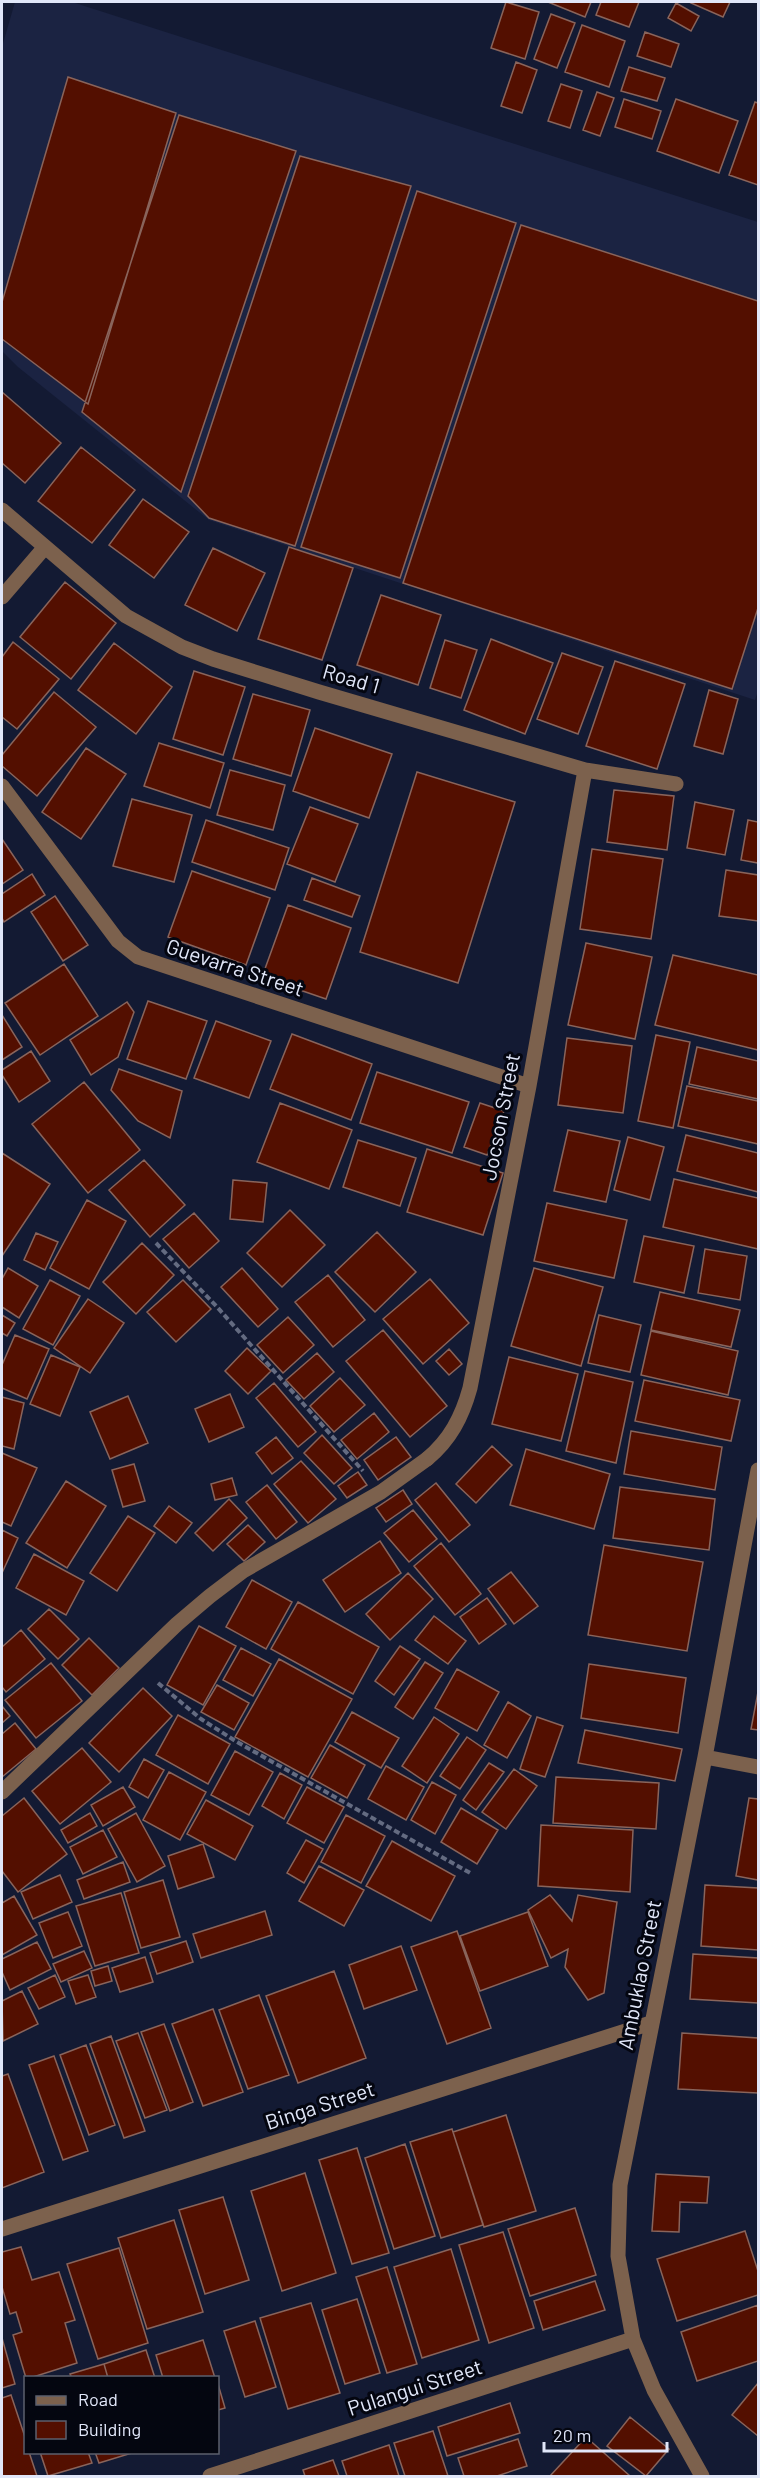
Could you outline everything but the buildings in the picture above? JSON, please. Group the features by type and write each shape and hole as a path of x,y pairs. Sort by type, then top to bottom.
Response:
{"street":[{"path":"2,510 45,548 2,597"},
{"name":"Road 1","path":"45,548 126,616 182,647 308,689 585,770 676,784"},
{"name":"Jocson Street","path":"2,1792 177,1624 243,1571 381,1492 440,1448 454,1430 465,1409 529,1086 585,770"},
{"name":"Guevarra Street","path":"2,786 118,941 138,957 529,1086"},
{"name":"Ambuklao Street","path":"702,2476 654,2390 633,2339 618,2256 620,2185 759,1470"},
{"path":"705,1757 759,1767"},
{"name":"Binga Street","path":"2,2229 651,2023"},
{"name":"Pulangui Street","path":"210,2476 633,2339"}],"path":[{"path":"156,1243 218,1308 381,1492"},
{"path":"137,1664 173,1698 237,1742 472,1874"}],"shaded area":[{"path":"15,2 72,2 758,222 758,691 755,700 209,520 18,367 2,351 2,47"}]}
